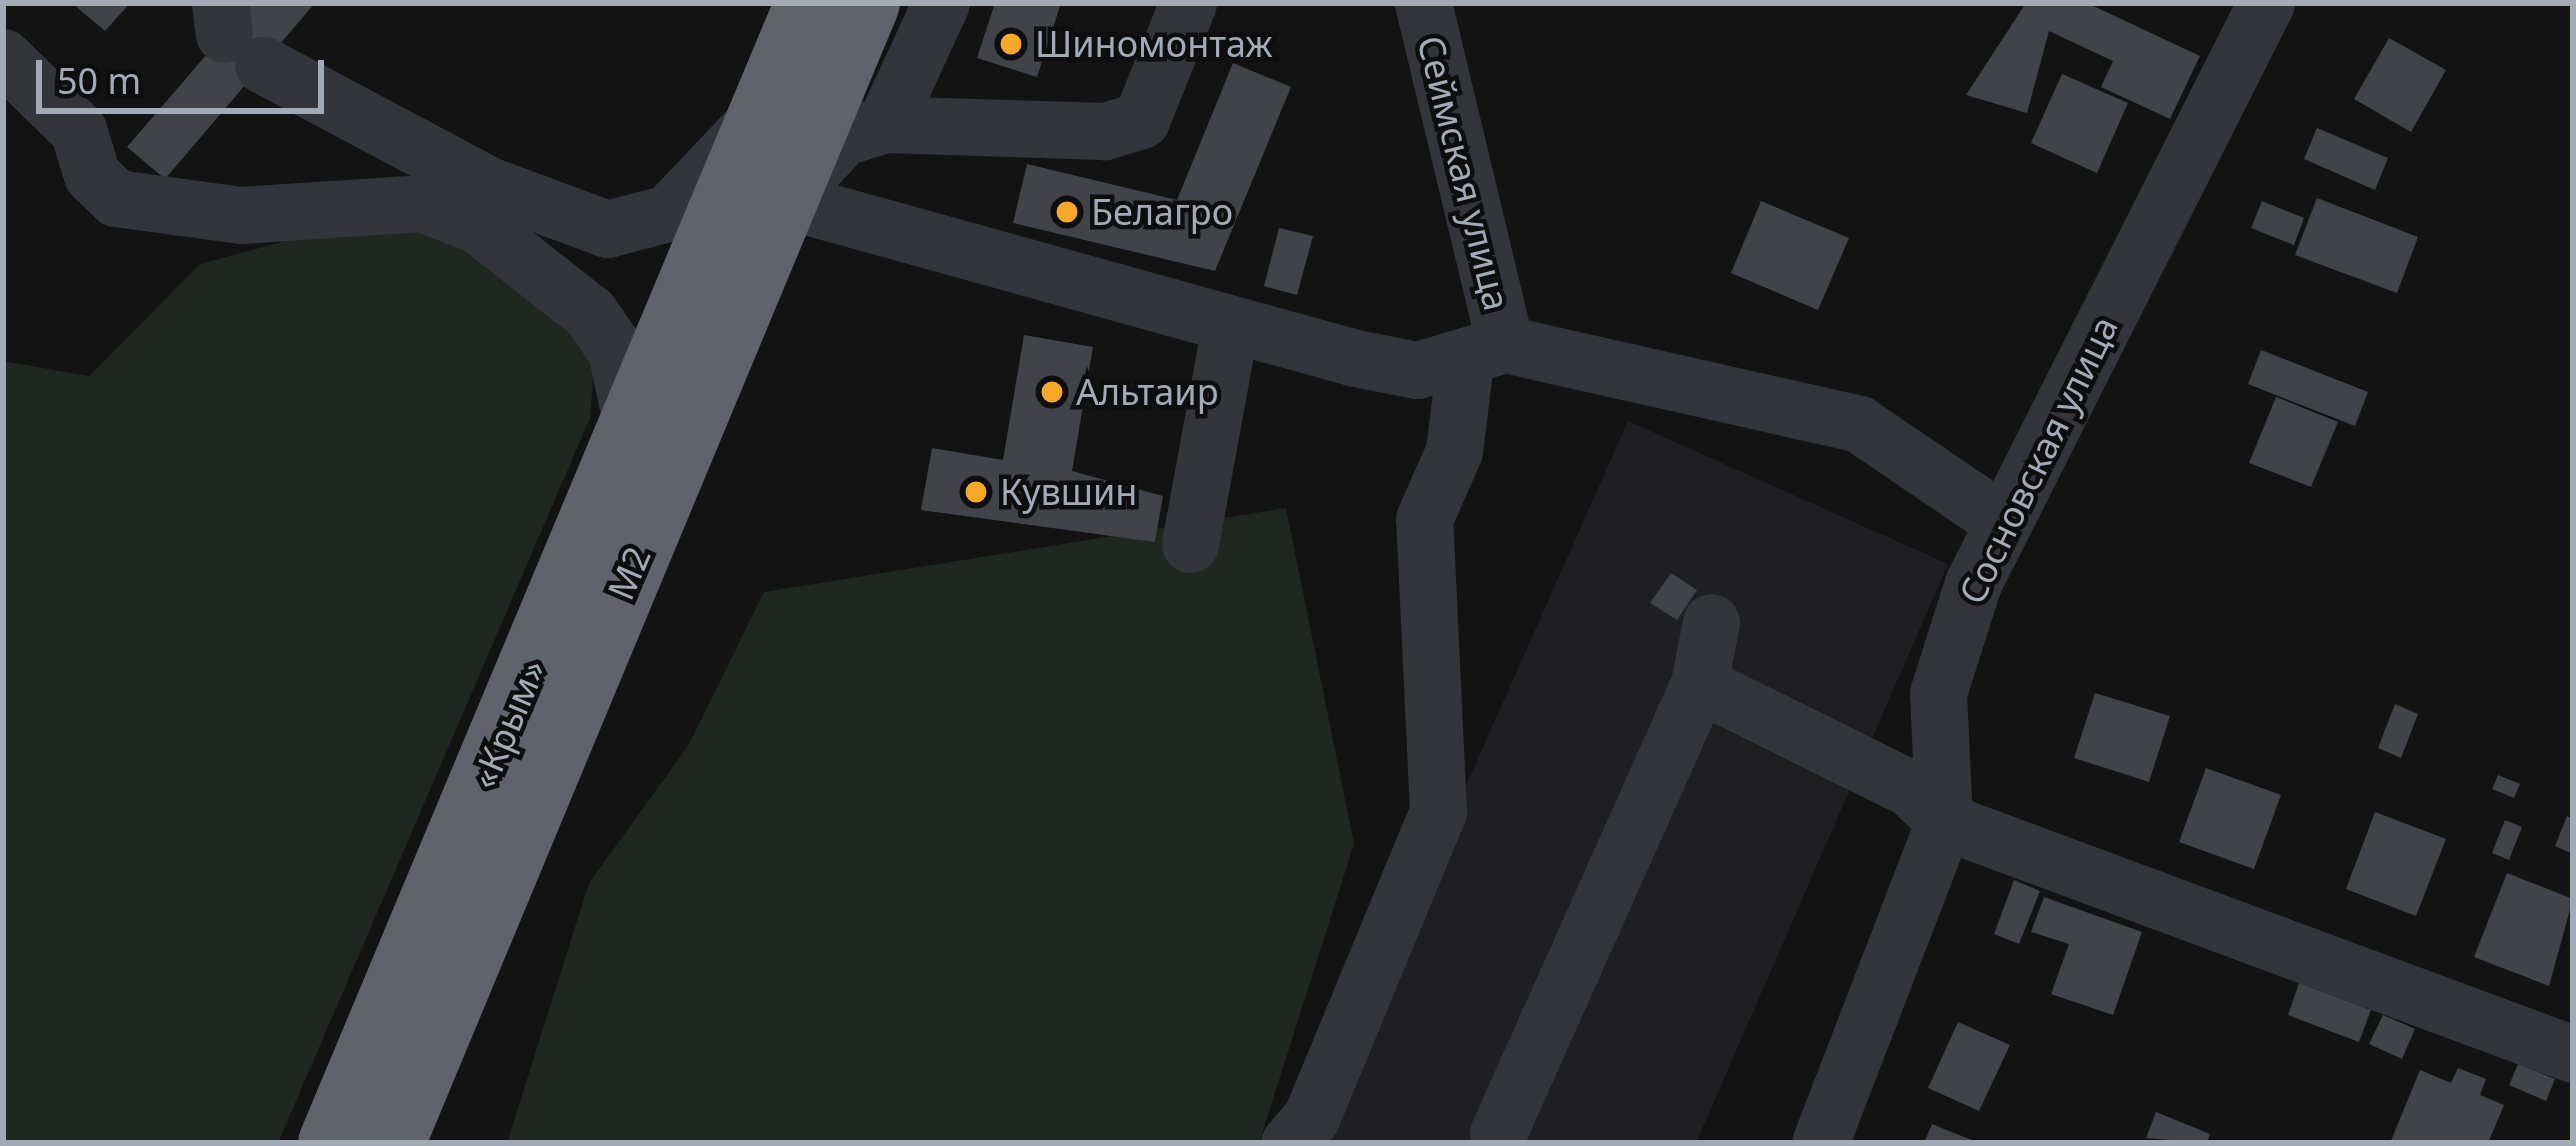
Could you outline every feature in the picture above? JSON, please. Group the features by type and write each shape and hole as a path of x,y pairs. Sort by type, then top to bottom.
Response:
{"highway":[{"path":"761,117 808,3"},
{"name":"М2","path":"392,1143 867,3"},
{"name":"«Крым»","path":"331,1143 761,117"}],"street":[{"path":"885,124 941,3"},
{"path":"1188,3 1141,120 1104,131 885,124 843,137 784,200 1355,358 1417,370 1485,353 1859,424 2003,522"},
{"name":"Сеймская улица","path":"1424,3 1485,353"},
{"name":"Сосновская улица","path":"1820,1143 1944,821 1938,693 2003,522 2266,3"},
{"path":"236,34 491,186 607,229 668,213 761,117"},
{"path":"3,57 78,130 92,176 116,199 241,214 421,203 478,225 590,313 616,351 632,425"},
{"path":"1190,544 1230,326"},
{"path":"1289,1143 1320,1096 1438,812 1424,519 1454,452 1485,353"},
{"path":"1498,1132 1699,684 1711,622"},
{"path":"1699,684 1910,789 1944,821 2573,1054"}],"shaded area":[{"path":"443,229 557,309 594,366 590,418 278,1143 3,1143 3,361 89,376 200,264 297,238"},
{"path":"1628,421 1948,564 1696,1143 1307,1143"},
{"path":"1286,508 1354,844 1259,1143 507,1143 589,883 688,746 764,592"}],"building":[{"path":"72,3 130,3 105,31"},
{"path":"251,3 315,3 165,179 127,147"},
{"path":"995,3 1061,3 1037,77 977,58"},
{"path":"2026,3 2087,3 2200,56 2170,119 2101,87 2113,61 2049,31 2027,113 1966,95"},
{"path":"2389,38 2446,70 2411,132 2354,99"},
{"path":"1233,63 1291,87 1215,271 1013,223 1027,164 1177,200"},
{"path":"2062,74 2128,103 2097,173 2031,143"},
{"path":"2317,128 2388,158 2375,190 2304,159"},
{"path":"2317,198 2418,237 2397,293 2295,255"},
{"path":"1761,201 1849,238 1818,310 1731,273"},
{"path":"2262,201 2304,218 2294,245 2251,228"},
{"path":"1279,228 1313,236 1297,295 1264,286"},
{"path":"1024,335 1093,347 1072,471 1163,496 1155,542 921,510 932,448 1003,460"},
{"path":"2261,350 2368,392 2355,426 2248,384"},
{"path":"2276,397 2338,422 2311,487 2249,463"},
{"path":"1671,573 1697,590 1677,620 1650,603"},
{"path":"2095,693 2170,716 2149,782 2074,758"},
{"path":"2395,704 2418,714 2401,758 2378,748"},
{"path":"2206,768 2281,795 2254,869 2179,842"},
{"path":"2498,775 2520,784 2514,798 2492,789"},
{"path":"2375,812 2446,839 2416,916 2346,889"},
{"path":"2567,816 2573,819 2573,854 2555,846"},
{"path":"2505,820 2522,827 2509,860 2492,853"},
{"path":"2507,873 2573,899 2549,986 2474,957"},
{"path":"2014,880 2040,891 2019,944 1994,934"},
{"path":"2044,897 2142,932 2113,1015 2051,994 2069,944 2031,932"},
{"path":"2299,983 2371,1010 2359,1042 2288,1015"},
{"path":"2383,1015 2415,1029 2402,1059 2369,1044"},
{"path":"1958,1022 2010,1045 1979,1111 1928,1088"},
{"path":"2518,1064 2555,1079 2546,1101 2509,1085"},
{"path":"2458,1068 2486,1079 2480,1095 2504,1105 2488,1143 2390,1143 2420,1070 2451,1083"},
{"path":"2156,1112 2210,1134 2207,1143 2146,1138"},
{"path":"1932,1124 1979,1143 1924,1143"}],"place":[{"name":"Шиномонтаж","path":"1011,44"},
{"name":"Белагро","path":"1067,212"},
{"name":"Альтаир","path":"1052,392"},
{"name":"Кувшин","path":"976,492"}]}
